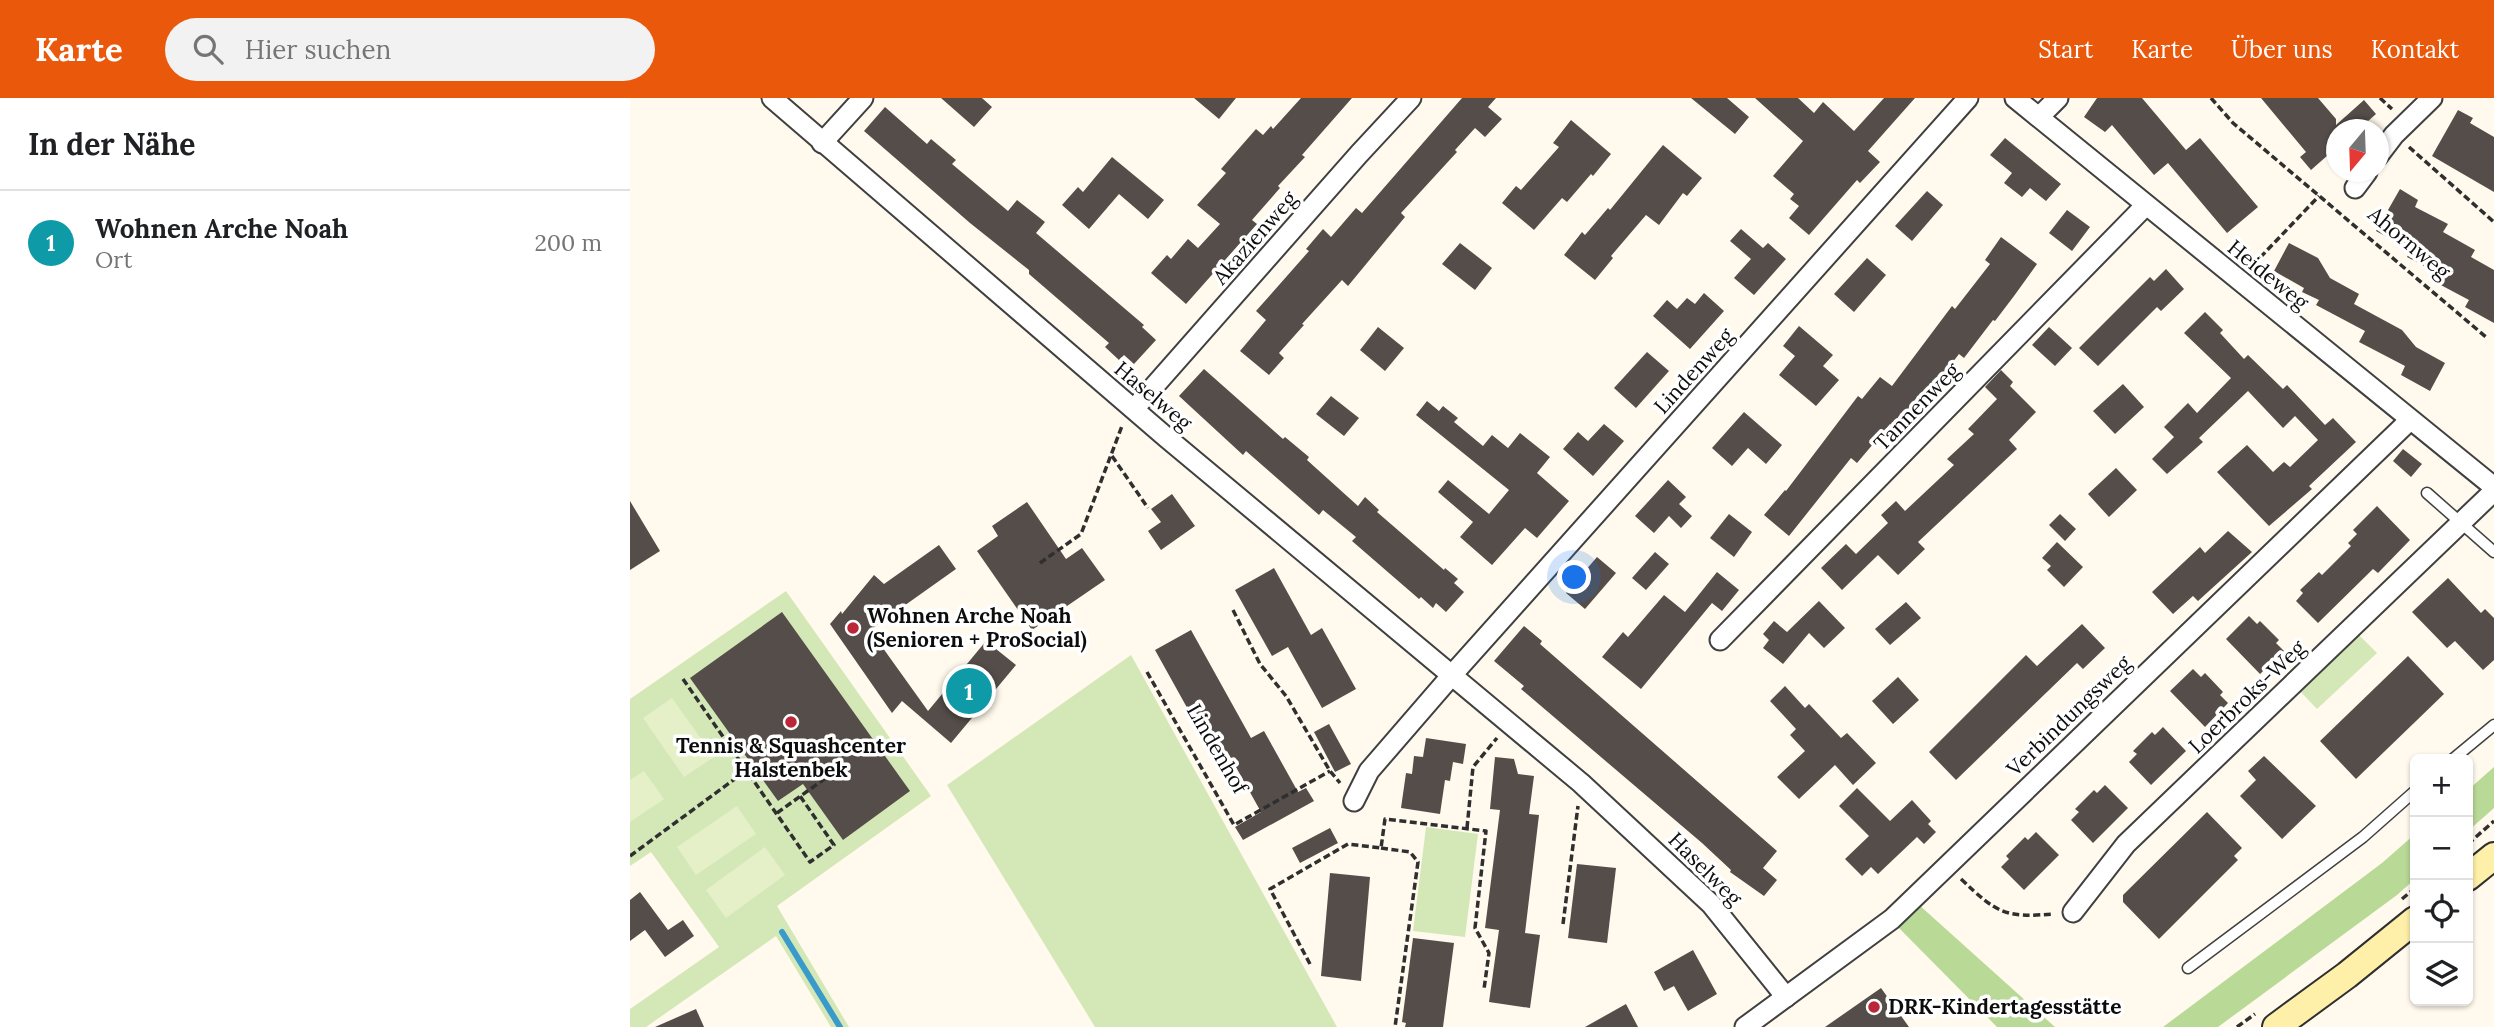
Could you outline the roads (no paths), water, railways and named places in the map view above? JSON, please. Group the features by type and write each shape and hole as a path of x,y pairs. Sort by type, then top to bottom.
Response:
{"street":[{"name":"Haselweg","path":"772,98 1134,409 1581,783 1711,904 1786,997"},
{"path":"822,142 863,98"},
{"name":"Akazienweg","path":"1134,409 1359,154 1412,98"},
{"name":"Lindenweg","path":"1452,675 1968,98"},
{"name":"Heideweg","path":"2015,98 2494,489"},
{"path":"2039,117 2058,98"},
{"path":"2389,142 2432,98"},
{"name":"Ahornweg","path":"2355,188 2360,182"},
{"name":"Tannenweg","path":"1720,640 2146,205"},
{"name":"Verbindungsweg","path":"1745,1027 1892,919 2410,420"},
{"name":"Loerbroks-Weg","path":"2073,912 2126,844 2494,489"},
{"path":"1354,801 1369,771 1452,675"},
{"path":"2473,873 2494,856"},
{"path":"2276,1027 2410,924"}],"lane":[{"path":"2427,493 2494,552"},
{"path":"2460,754 2494,725"},
{"path":"2188,968 2363,837 2410,795"}],"waterway":[{"path":"782,932 840,1027"}],"place":[{"name":"Wohnen Arche Noah (Senioren + ProSocial)","path":"853,628"},
{"name":"Wohnen Arche Noah","path":"969,691"},
{"name":"Tennis & Squashcenter Halstenbek","path":"791,722"},
{"name":"DRK-Kindertagesstätte","path":"1874,1007"}]}
